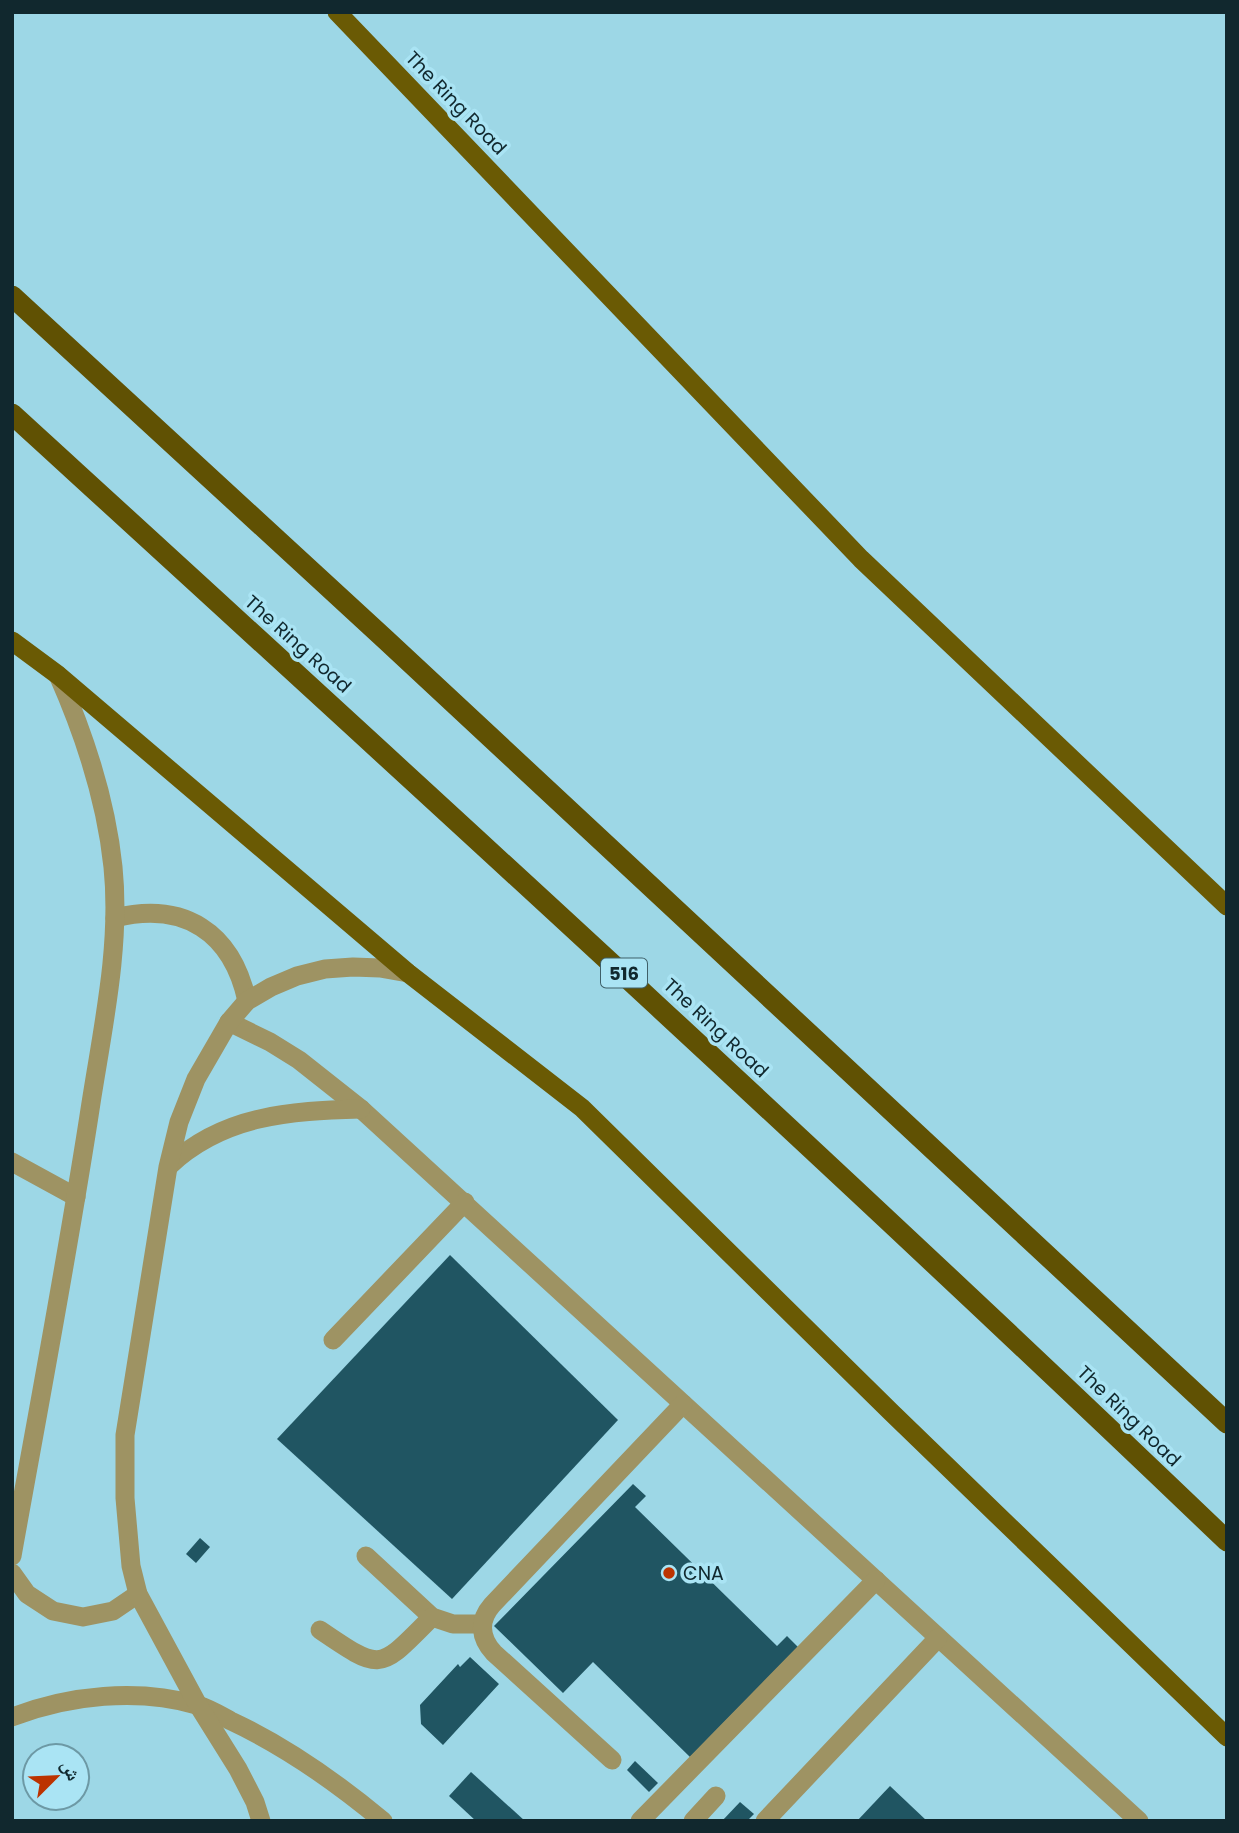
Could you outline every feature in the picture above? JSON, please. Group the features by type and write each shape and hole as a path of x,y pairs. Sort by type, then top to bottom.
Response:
{"highway":[{"name":"The Ring Road","path":"337,12 861,559 1227,906"},
{"path":"12,296 376,630 1227,1423"},
{"name":"The Ring Road","path":"12,414 612,962 1227,1541"},
{"path":"12,641 58,675 408,973 582,1108 1227,1737"}],"street":[{"path":"12,1556 76,1198 107,996 115,918 113,867 97,781 78,721 58,675"},
{"path":"115,918 159,912 201,927 218,941 232,959 242,979 247,1001"},
{"path":"261,1821 255,1802 238,1769 198,1705 138,1594 130,1552 125,1498 125,1435 168,1167 179,1122 196,1079 229,1022 247,1001 297,976 325,969 380,968 408,973"},
{"path":"229,1022 299,1060 361,1108 1139,1821"},
{"path":"168,1167 205,1137 252,1120 287,1113 361,1108"},
{"path":"12,1162 76,1198"},
{"path":"332,1340 465,1202"},
{"path":"612,1760 486,1645 482,1624 485,1613 492,1605 683,1404"},
{"path":"366,1556 432,1617 453,1624 482,1624"},
{"path":"12,1573 27,1594 53,1611 83,1617 113,1611 138,1594"},
{"path":"640,1821 876,1580"},
{"path":"320,1630 363,1658 382,1660 399,1650 432,1617"},
{"path":"765,1821 938,1638"},
{"path":"12,1717 32,1709 73,1700 114,1696 156,1698 198,1705 248,1728 296,1756 342,1787 383,1821"},
{"path":"692,1821 716,1796"}],"building":[{"path":"450,1255 618,1420 452,1599 277,1439"},
{"path":"633,1484 646,1496 635,1507 777,1646 787,1636 798,1647 690,1757 593,1662 563,1693 494,1626"},
{"path":"200,1538 210,1547 196,1563 186,1554"},
{"path":"470,1657 499,1684 443,1745 421,1724 420,1705 458,1664 460,1667"},
{"path":"635,1761 658,1783 649,1792 627,1770"},
{"path":"471,1772 525,1821 476,1821 449,1796"},
{"path":"890,1786 927,1821 857,1821"},
{"path":"740,1802 754,1814 747,1821 722,1821"}],"place":[{"name":"CNA","path":"669,1573"}]}
